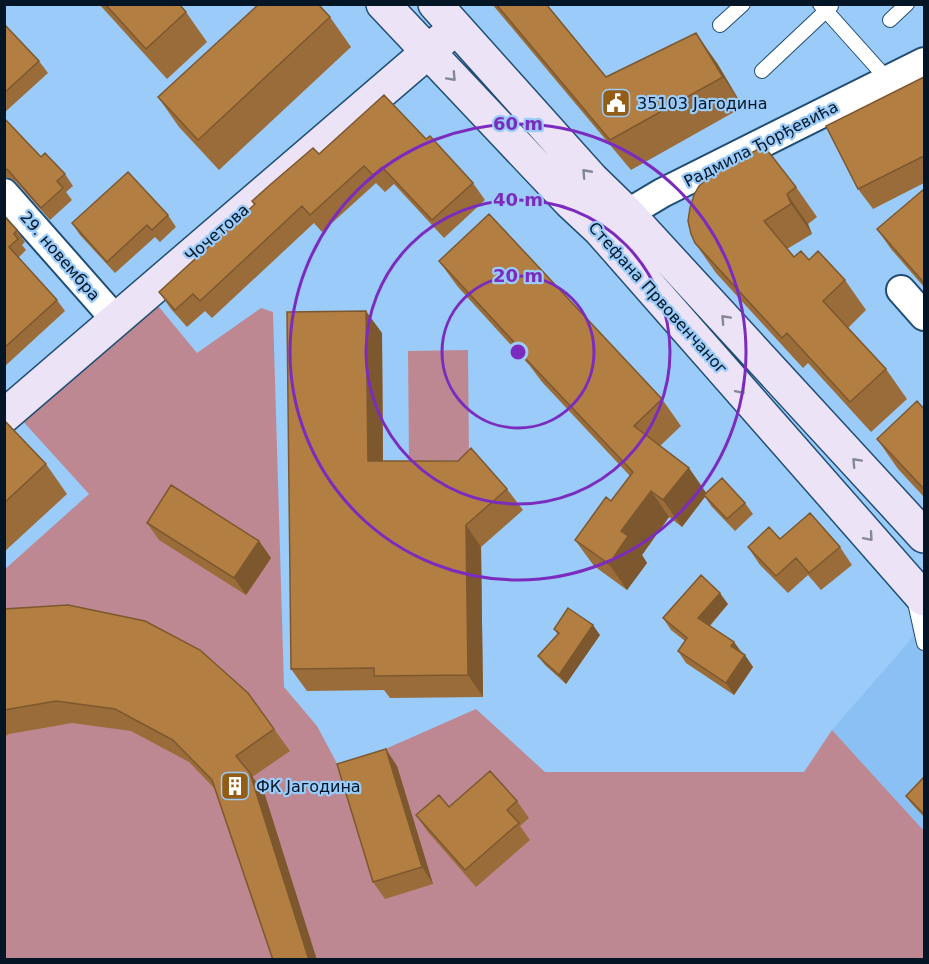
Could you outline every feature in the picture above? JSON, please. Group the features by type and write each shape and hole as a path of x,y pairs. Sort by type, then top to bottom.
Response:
{"street":[{"name":"Стефана Првовенчаног","path":"383,4 570,202 614,222 924,536"},
{"name":"Стефана Првовенчаног","path":"446,16 592,179 614,222 917,592"},
{"name":"Чочетова","path":"4,416 428,51 446,16"},
{"name":"Радмила Ђорђевића","path":"614,222 662,193 924,62"},
{"name":"29. новембра","path":"4,193 116,320"},
{"path":"901,290 924,316"}],"lane":[{"path":"720,25 743,4"},
{"path":"890,20 907,4"},
{"path":"762,71 826,7 888,80"},
{"path":"917,592 924,643"}],"shaded area":[{"path":"154,301 197,353 261,308 273,312 284,687 317,726 340,769 476,709 545,772 804,772 832,730 924,831 924,959 5,959 4,570 89,494 20,418"},
{"path":"468,350 469,460 409,461 408,351"},
{"path":"907,593 924,612 924,831 832,730 913,637"}],"building":[{"path":"105,4 179,4 186,12 146,49"},
{"path":"259,4 318,4 330,17 198,140 158,97"},
{"path":"496,4 546,4 606,77 696,33 723,77 610,140"},
{"path":"4,24 39,61 4,93"},
{"path":"924,77 924,156 858,189 826,126"},
{"path":"384,95 426,139 430,136 473,183 432,220 382,167 373,175 364,166 310,215 302,206 200,301 193,294 175,310 159,292 255,204 252,201 271,184 313,148 319,154"},
{"path":"4,118 41,157 45,153 65,174 57,181 63,188 41,208 4,168"},
{"path":"764,146 796,187 787,194 791,204 764,221 794,257 801,251 809,260 818,251 845,280 823,301 886,369 850,402 787,333 782,338 695,243 691,234 688,221 690,208 699,186 715,172"},
{"path":"128,172 168,215 152,230 147,225 107,262 72,223"},
{"path":"924,189 924,283 877,229"},
{"path":"489,214 662,399 634,426 689,468 663,500 651,491 621,531 628,536 609,564 575,540 606,497 611,501 633,472 523,356 525,354 439,261"},
{"path":"4,216 17,230 14,234 18,239 9,247 57,300 4,348"},
{"path":"366,311 368,461 458,461 471,448 507,489 466,525 468,675 374,676 374,668 291,669 287,312"},
{"path":"917,401 924,409 924,489 877,439"},
{"path":"4,420 46,464 4,503"},
{"path":"722,478 745,503 727,519 704,495"},
{"path":"171,485 259,541 234,578 147,523"},
{"path":"810,513 840,547 809,573 796,558 776,576 748,547 769,527 780,539"},
{"path":"701,575 720,593 698,618 734,642 731,646 745,655 726,683 678,651 687,638 663,618"},
{"name":"ФК Јагодина","path":"68,605 145,621 200,650 248,693 274,729 236,756 250,773 309,960 273,960 212,780 173,740 115,709 56,701 4,710 4,609"},
{"path":"568,608 593,625 559,675 538,656 559,633 554,629"},
{"path":"386,749 422,867 373,882 337,764"},
{"path":"490,771 517,801 507,810 519,823 465,870 416,815 439,795 449,807"},
{"path":"924,777 924,814 906,796"}],"place":[{"name":"35103 Јагодина","path":"616,103"},
{"name":"ФК Јагодина","path":"235,786"}]}
